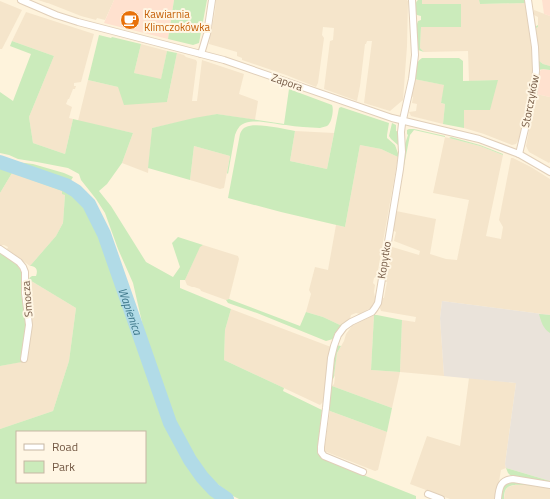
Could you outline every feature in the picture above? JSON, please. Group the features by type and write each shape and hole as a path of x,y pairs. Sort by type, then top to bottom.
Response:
{"street":[{"name":"Zapora","path":"21,0 56,15 78,22 230,62 375,112 479,139 519,154 550,172"},
{"path":"201,54 207,34 212,0"},
{"name":"Kopytko","path":"363,472 324,456 321,452 321,447 331,358 334,346 344,327 372,312 378,303 400,169 402,152 401,132 415,55 412,0"},
{"name":"Storczyków","path":"519,154 534,91 536,71 535,47 528,0"},
{"name":"Smocza","path":"0,249 19,262 25,272 25,293 29,325 24,359"},
{"path":"498,499 499,490 502,484 508,480 550,485"},
{"path":"428,494 441,499"}],"shaded area":[{"path":"38,0 114,0 105,20 97,18 96,20"},
{"path":"114,0 174,0 168,39 104,23"},
{"path":"216,0 407,0 407,46 403,100 390,111 364,103 372,41 367,41 365,44 357,101 324,89 330,41 333,40 334,28 323,27 322,35 324,38 318,83 316,87 242,60 242,58 237,56 237,52 209,44"},
{"path":"422,0 479,0 480,4 527,3 533,51 533,76 520,137 516,144 512,145 464,128 464,110 497,80 469,81 468,51 424,52 420,48 421,27 461,27 461,4 422,4"},
{"path":"542,0 550,0 550,16 544,14"},
{"path":"0,1 22,10 2,49 0,49"},
{"path":"534,10 550,16 550,66 539,61 536,28 538,27 538,17 534,15"},
{"path":"26,12 94,34 81,82 74,83 74,86 76,86 75,89 73,89 66,104 72,107 69,118 73,119 65,154 33,143 29,117 54,56 12,41"},
{"path":"141,44 167,51 161,80 134,73"},
{"path":"177,53 196,60 197,62 192,101 197,101 202,60 244,74 239,94 258,101 255,120 217,114 152,128 148,173 122,163 133,133 78,121 88,80 118,87 167,102"},
{"path":"542,69 550,70 550,97 536,94 540,71"},
{"path":"414,79 445,85 441,103 445,104 443,124 411,116 409,112 416,111 417,104 412,103 413,97 411,96"},
{"path":"536,94 550,97 549,163 529,152 526,146"},
{"path":"295,131 334,133 327,169 290,161"},
{"path":"445,137 480,146 503,155 486,236 501,239 503,227 499,220 511,158 531,167 550,179 550,315 442,301 440,318 444,376 400,372 402,320 415,322 416,317 381,311 380,308 382,298 384,298 387,282 384,282 389,246 419,255 420,251 394,241 396,232 392,230 396,211 436,219 430,254 446,259 457,260 469,200 433,193"},
{"path":"360,145 381,149 398,157 377,276 374,278 373,283 375,285 375,303 372,307 360,314 356,313 351,315 350,319 340,325 323,317 306,312 311,294 309,290 315,267 328,270 336,225 345,227"},
{"path":"194,146 230,156 224,188 220,189 190,180"},
{"path":"12,173 62,191 65,195 63,223 56,236 30,266 7,249 8,247 0,245 0,193"},
{"path":"203,245 238,256 239,259 229,299 226,300 187,285 185,280 200,246"},
{"path":"28,279 76,308 69,361 53,411 0,429 0,366 25,361 32,331 28,300"},
{"path":"442,301 550,315 550,481 506,468 505,464 516,383 444,376 440,318"},
{"path":"231,309 331,347 328,359 323,402 320,405 224,360 225,330"},
{"path":"374,315 371,370 400,372 392,408 332,386 334,384 337,353 346,334 352,326"},
{"path":"469,378 516,383 505,464 506,468 501,470 496,499 450,499 410,484 427,436 460,446"},
{"path":"330,411 387,432 378,470 375,471 324,451"},
{"path":"518,484 550,488 550,499 504,499 505,491 508,487"}],"green space":[{"path":"174,0 207,0 199,43 193,45 168,39"},
{"path":"418,0 422,0 422,4 461,4 461,27 421,27 420,48 424,52 418,50 417,47 416,27 418,21 421,20 421,16 416,14 416,4"},
{"path":"479,0 526,0 527,3 480,4"},
{"path":"538,25 536,28 539,61 550,66 550,70 539,70 535,27"},
{"path":"99,35 141,44 134,73 161,79 167,51 177,53 167,102 124,105 118,87 88,80"},
{"path":"12,41 54,56 29,117 33,143 65,154 73,119 133,133 122,163 107,184 99,191 111,206 146,262 173,277 180,267 172,243 178,237 203,245 200,247 185,280 180,280 180,288 231,309 225,330 224,360 284,388 283,391 322,410 318,448 319,454 323,459 416,496 416,499 239,499 211,479 195,457 176,421 147,344 133,283 118,249 105,213 96,199 81,180 79,174 68,168 18,159 0,153 0,92 13,101 31,54 10,46"},
{"path":"422,58 459,58 463,61 463,81 498,80 490,110 464,110 464,128 443,124 445,104 441,103 444,85 414,79 416,65"},
{"path":"289,89 332,105 333,110 329,124 320,128 260,122 243,124 238,128 235,135 228,174 230,156 194,146 190,180 148,168 152,128 217,114 284,124"},
{"path":"341,107 389,123 387,138 395,145 399,156 398,157 381,149 360,145 345,227 228,198 240,134 244,128 256,125 295,131 290,161 327,169 339,108"},
{"path":"392,123 396,125 396,131 399,132 399,146 389,136"},
{"path":"414,129 445,137 414,130 410,135 400,186 405,144 408,135 407,130"},
{"path":"451,137 480,145 503,155 480,146 449,138"},
{"path":"0,156 17,162 33,164 73,177 69,184 0,159"},
{"path":"0,166 67,189 79,197 88,207 107,251 148,375 165,421 179,448 193,469 208,488 221,499 0,499 0,429 53,411 69,361 76,308 28,279 32,276 36,276 37,272 36,268 30,266 56,236 63,223 65,195 62,194 62,191 12,173 0,193"},
{"path":"0,252 17,265 21,271 27,318 22,362 0,366"},
{"path":"229,299 300,326 306,312 323,317 340,325 350,319 333,339 326,341 228,303 226,300"},
{"path":"539,314 550,315 550,333 544,327"},
{"path":"374,315 402,320 400,372 371,370"},
{"path":"336,345 341,346 337,353 334,379 332,367"},
{"path":"332,386 392,408 387,432 330,411"},
{"path":"506,468 550,481 550,483 512,477"},
{"path":"515,482 550,488 528,485 511,486 506,490 504,499 499,499 503,487 507,484"}],"waterway":[{"name":"Wapienica","path":"0,162 66,185 76,191 89,204 104,234 170,423 190,460 202,477 214,490 227,499"}],"place":[{"name":"Kawiarnia Klimczokówka","path":"130,20"}]}
